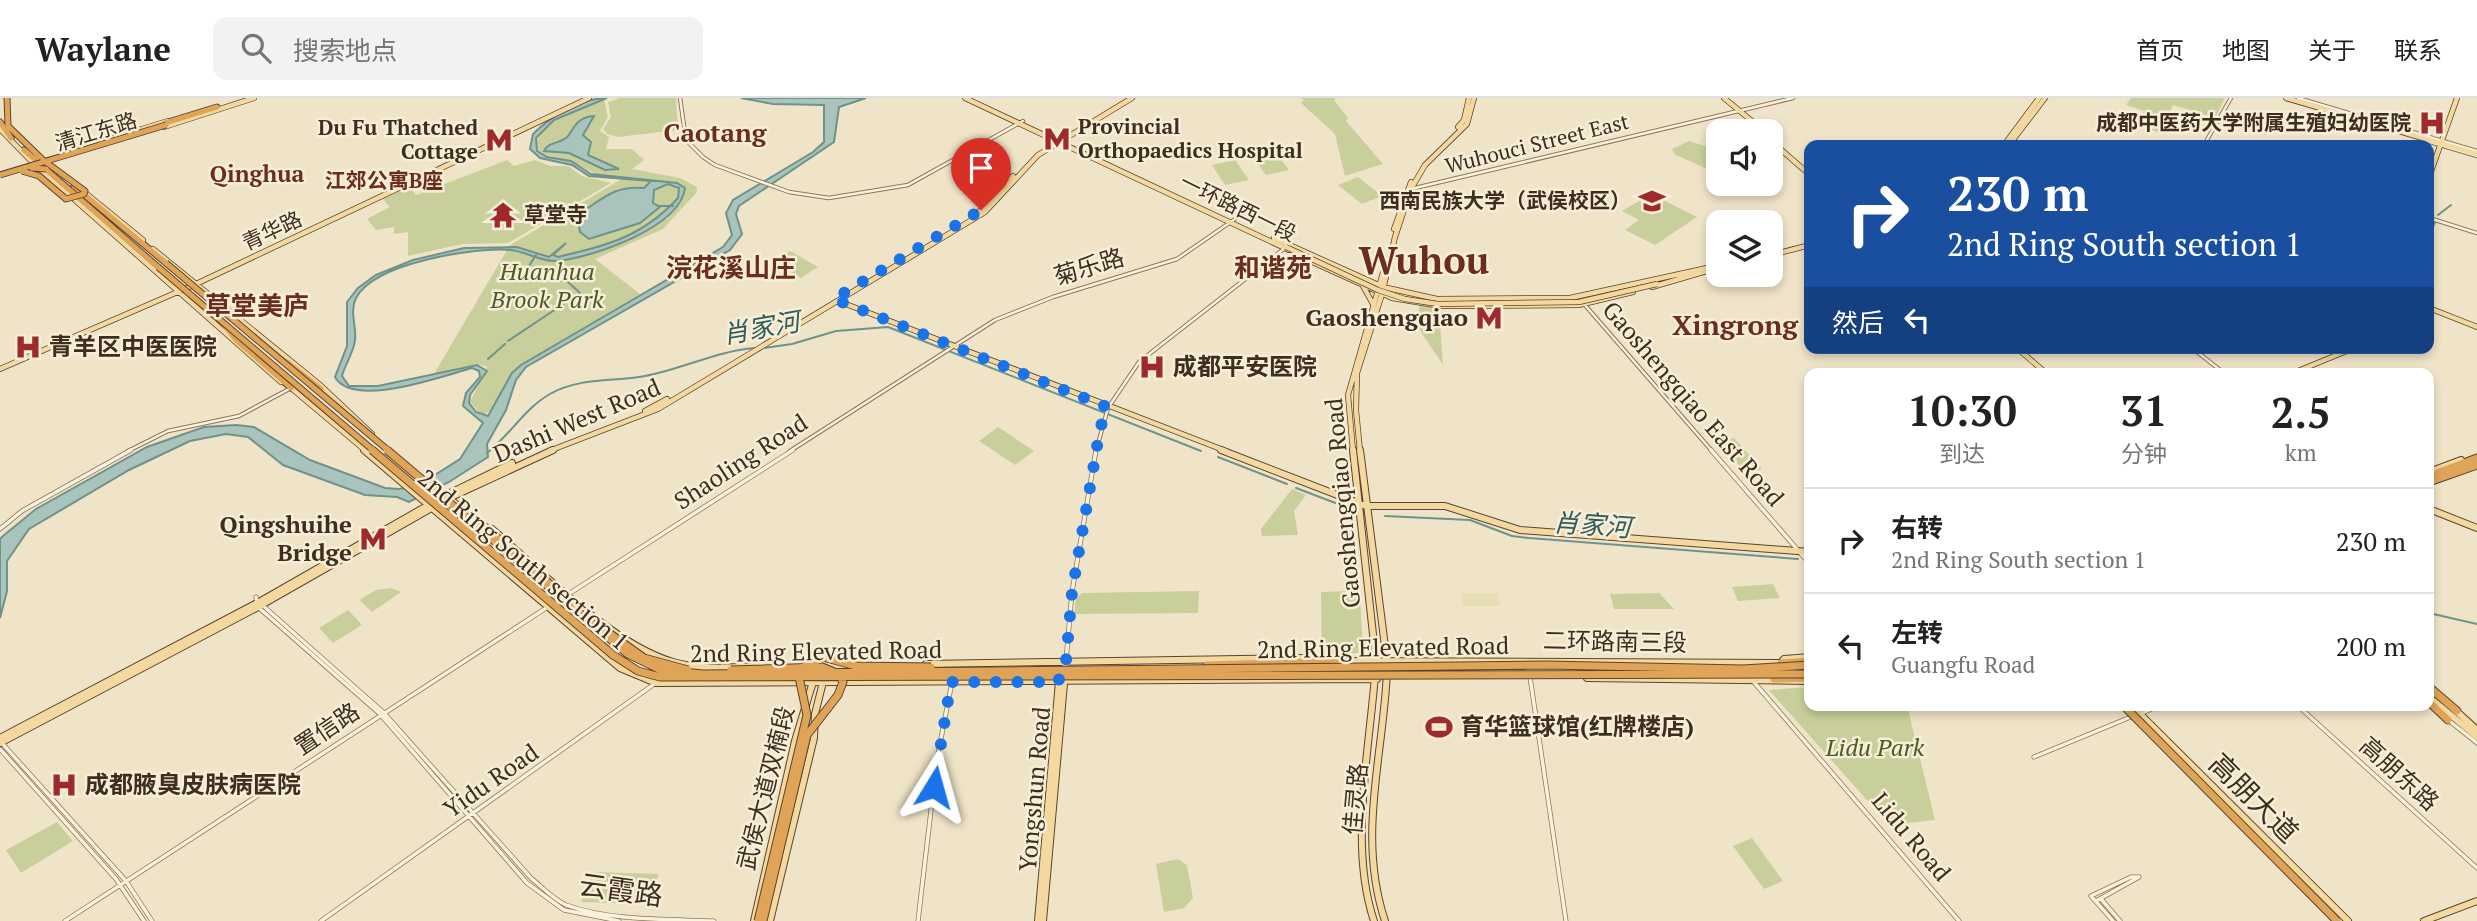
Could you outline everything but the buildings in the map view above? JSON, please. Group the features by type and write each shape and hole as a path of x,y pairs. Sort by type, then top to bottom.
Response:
{"highway":[{"name":"2nd Ring Elevated Road","path":"9,100 6,119 12,133 46,164 220,320 613,656 638,671 660,677 1804,678"},
{"path":"1,175 216,109"},
{"name":"2nd Ring Elevated Road","path":"0,122 12,138 628,654 648,665 678,673 1535,665 1743,669 1804,662"},
{"path":"46,164 83,190 84,195 66,199 32,172 1,175 46,164"},
{"path":"230,318 321,389"},
{"path":"220,320 236,340 291,388"},
{"path":"2434,472 2477,457"},
{"path":"2434,480 2477,465"},
{"path":"467,513 583,615 637,654 671,667 704,671 822,667 831,668 841,678 841,690 818,715 807,735 758,921"},
{"path":"758,921 807,715 799,677 803,667 813,659 828,657 856,666 992,669"},
{"path":"1112,671 1335,661"},
{"path":"1781,663 1804,661"},
{"path":"1774,679 1804,678"},
{"path":"2434,691 2457,711"},
{"path":"2434,708 2448,720"},
{"path":"2133,711 2339,921"}],"main road":[{"name":"清江东路","path":"1,175 46,164 245,98"},
{"name":"清江东路","path":"232,103 257,98"},
{"name":"青华路","path":"0,368 178,291 587,98"},
{"name":"一环路西一段","path":"965,98 1021,122"},
{"name":"一环路西一段","path":"972,98 1381,288"},
{"name":"Dashi West Road","path":"0,743 447,497 564,444 658,409 985,212 1034,158 1130,98"},
{"path":"1381,288 1411,189 1425,165 1467,124 1471,98"},
{"name":"Gaoshengqiao Road","path":"1375,679 1376,659 1357,504 1348,395 1414,175 1462,123 1471,98"},
{"path":"1722,98 1748,119"},
{"path":"2012,140 2039,98"},
{"path":"2009,140 2045,98"},
{"path":"2287,98 2431,140"},
{"path":"2292,98 2431,140"},
{"path":"2434,163 2457,98"},
{"path":"0,129 35,165 178,291"},
{"path":"2434,141 2441,143"},
{"path":"2434,141 2477,154"},
{"path":"1783,149 1803,166"},
{"name":"2nd Ring South section 1","path":"46,164 312,379 467,513 483,522 641,648 675,662 818,666 1376,659"},
{"name":"一环路西一段","path":"1275,240 1363,286 1381,288"},
{"path":"1783,250 1804,245"},
{"path":"1287,247 1378,290 1405,299 1438,304 1579,302 1706,270"},
{"path":"1381,288 1447,300 1578,297 1706,269"},
{"path":"1363,286 1376,304 1398,299 1441,306 1584,304 1706,270"},
{"path":"1369,281 1378,280 1383,272"},
{"path":"1381,288 1398,299"},
{"name":"2nd Ring South section 1","path":"178,291 230,340 291,388 620,668 656,683 1375,679"},
{"path":"836,300 950,348 1357,504 1446,506 1520,530 1804,552"},
{"name":"Gaoshengqiao Road","path":"1376,304 1355,387 1387,678"},
{"path":"2434,310 2477,327"},
{"path":"2027,354 2043,368"},
{"path":"2305,368 2339,354"},
{"path":"2434,512 2477,530"},
{"name":"二环路南三段","path":"1376,659 1781,663"},
{"name":"Yongshun Road","path":"1040,921 1061,682 1066,661"},
{"name":"武侯大道双楠段","path":"769,921 814,738 815,715 829,665"},
{"name":"武侯大道双楠段","path":"758,921 818,666"},
{"name":"佳灵路","path":"1385,921 1375,896 1370,854 1387,678"},
{"name":"二环路南三段","path":"1375,679 1774,679"},
{"name":"佳灵路","path":"1374,921 1367,900 1361,849 1375,679"},
{"path":"2434,701 2477,740"},
{"name":"高朋大道","path":"2134,711 2348,921"},
{"path":"2457,711 2477,730"},
{"name":"高朋大道","path":"2138,714 2339,921"},
{"path":"2424,921 2477,901"}],"street":[{"path":"680,98 681,124 691,148 715,165 803,195 829,198 908,186 1021,122"},
{"name":"Wuhouci Street East","path":"1411,189 1793,98"},
{"path":"2207,140 2231,98"},
{"path":"2280,98 2430,140"},
{"path":"2298,98 2431,140"},
{"path":"2434,141 2441,143"},
{"path":"2434,141 2441,143"},
{"name":"菊乐路","path":"950,348 1018,309 1177,258 1233,220"},
{"path":"2434,220 2477,233"},
{"path":"1066,661 1072,592 1107,409 1136,365 1195,316 1287,247"},
{"name":"Gaoshengqiao East Road","path":"1578,297 1804,559"},
{"name":"Shaoling Road","path":"547,606 950,348"},
{"path":"2200,354 2218,368"},
{"path":"0,529 22,511 150,439 179,428 239,416 291,388"},
{"path":"258,603 382,713 473,816 527,883 564,911 619,921"},
{"path":"258,603 382,713"},
{"name":"置信路","path":"65,921 547,606"},
{"name":"Yidu Road","path":"321,921 473,816 656,683 675,662"},
{"path":"1530,677 1566,921"},
{"name":"Lidu Road","path":"1753,681 1959,921"},
{"path":"918,921 937,760 951,682"},
{"path":"2034,757 2146,711"},
{"name":"高朋东路","path":"2304,711 2477,869"},
{"path":"2448,720 2477,740"},
{"path":"0,743 126,881 152,921"},
{"path":"0,743 120,885 144,921"},
{"name":"云霞路","path":"473,816 531,878 568,906 606,915 714,921"},
{"path":"2131,877 2138,877 2136,881 2096,898 2131,877"},
{"path":"2096,898 2113,921"},
{"path":"2096,898 2120,921"}],"shaded area":[{"path":"1461,593 1498,593 1500,606 1463,606"}],"green space":[{"path":"620,98 676,98 678,130 618,137 607,134 603,129 611,117 608,102"},
{"path":"1300,98 1336,98 1334,100 1348,118 1346,121 1383,164 1345,176 1335,134 1301,103 1304,100"},
{"path":"2131,98 2225,98 2215,118 2173,105 2160,133 2134,124 2144,111 2126,105"},
{"name":"Huanhua Brook Park","path":"604,100 608,117 600,131 609,137 606,149 632,149 644,160 632,169 680,178 697,187 697,192 663,229 595,259 640,294 521,365 493,408 481,415 470,402 487,367 477,364 434,374 510,245 625,177 596,174 571,161 540,154 536,147 539,137 553,122"},
{"path":"1689,141 1706,146 1706,169 1674,154 1672,149"},
{"path":"1275,151 1289,170 1266,175 1252,156"},
{"name":"Du Fu Thatched Cottage","path":"507,160 514,166 535,160 550,166 568,166 582,176 611,183 508,243 462,244 408,256 408,232 394,234 394,227 376,230 367,219 390,207 383,199 409,187 416,195"},
{"path":"1235,160 1249,180 1225,185 1212,165"},
{"path":"1358,177 1382,196 1362,204 1338,185"},
{"path":"1651,194 1697,217 1655,245 1625,230 1639,220 1622,211"},
{"path":"790,251 818,267 801,278 773,261"},
{"path":"1420,305 1439,308 1443,365 1415,323"},
{"path":"998,427 1034,451 1015,465 979,441"},
{"path":"1734,438 1762,469 1747,475 1721,443"},
{"path":"1292,489 1306,495 1294,511 1298,535 1262,536 1261,529"},
{"path":"1773,584 1780,598 1738,601 1732,587"},
{"path":"391,588 401,592 372,612 359,600 376,590"},
{"path":"1199,591 1198,613 1074,614 1076,598 1082,593"},
{"path":"1352,591 1360,596 1363,649 1359,653 1322,654 1321,592"},
{"path":"1659,593 1674,609 1614,609 1610,594"},
{"path":"348,610 362,625 333,643 319,628"},
{"name":"Lidu Park","path":"1804,687 1804,711 1908,711 1935,820 1889,825 1769,690"},
{"path":"57,822 73,841 21,873 6,850"},
{"path":"1752,838 1783,881 1764,889 1733,846"},
{"path":"1178,859 1187,865 1193,898 1184,908 1164,912 1156,864"},
{"path":"593,872 659,874 648,904 581,902"}],"water":[{"path":"607,98 554,120 536,138 537,151 547,157 571,161 591,174 677,183 685,188 679,202 668,216 632,238 571,259 550,261 510,250 473,251 426,260 383,275 366,286 354,303 354,344 342,376 349,386 378,386 477,365 487,371 470,395 469,403 476,412 488,416 512,373 521,365 723,247 732,235 726,213 733,200 813,152 824,142 824,105 773,104 741,98 866,98 839,107 834,142 739,206 736,214 742,234 730,250 526,367 516,380 506,410 487,444 488,457 449,482 409,502 397,497 365,495 283,465 248,437 226,434 190,441 129,470 29,529 7,561 7,591 0,618 0,539 3,536 36,509 147,447 204,427 254,427 310,460 385,488 399,489 419,485 460,459 483,423 463,406 466,393 480,377 479,371 472,368 399,388 360,390 345,386 335,377 347,346 347,302 358,288 376,275 413,260 464,248 517,247 549,257 566,243 553,255 558,257 623,238 651,222 678,198 679,188 668,184 654,190 653,203 660,207 640,223 589,239 580,232 577,215 616,191 644,188 651,181 589,176 572,165 540,158 530,149 533,134 558,115 587,101"},
{"path":"594,116 583,135 591,142 588,155 619,169 605,170 569,153 544,151 565,139 581,120"}],"waterway":[{"path":"2438,215 2451,205"},
{"path":"658,206 673,206"},
{"path":"508,341 580,293 568,282 531,273 527,269 536,255"},
{"name":"肖家河","path":"764,348 792,344 836,331 888,327 1201,451"},
{"path":"488,359 505,344"},
{"name":"肖家河","path":"487,453 541,400 561,389 585,382 645,376 755,348"},
{"name":"肖家河","path":"1218,457 1287,484"},
{"name":"肖家河","path":"1296,488 1346,507"},
{"name":"肖家河","path":"1385,516 1470,520 1512,536 1529,538 1798,559"},
{"name":"肖家河","path":"2434,614 2477,624"}],"place":[{"name":"成都中医药大学附属生殖妇幼医院","path":"2432,123"},
{"name":"Provincial Orthopaedics Hospital","path":"1057,139"},
{"name":"Du Fu Thatched Cottage","path":"499,140"},
{"name":"西南民族大学（武侯校区）","path":"1652,201"},
{"name":"草堂寺","path":"503,215"},
{"name":"Gaoshengqiao","path":"1489,318"},
{"name":"青羊区中医医院","path":"28,347"},
{"name":"成都平安医院","path":"1152,367"},
{"name":"Qingshuihe Bridge","path":"373,539"},
{"name":"育华篮球馆(红牌楼店)","path":"1439,727"},
{"name":"成都腋臭皮肤病医院","path":"64,785"}],"district":[{"name":"Caotang","path":"715,133"},
{"name":"Qinghua","path":"257,174"},
{"name":"江郊公寓B座","path":"384,181"},
{"name":"Wuhou","path":"1424,261"},
{"name":"浣花溪山庄","path":"731,268"},
{"name":"和谐苑","path":"1273,268"},
{"name":"草堂美庐","path":"257,306"},
{"name":"Xingrong","path":"1735,325"}],"route":[{"path":"934,787 951,682 1058,682 1066,661 1072,592 1100,429 1107,407 834,299 981,210"}]}
